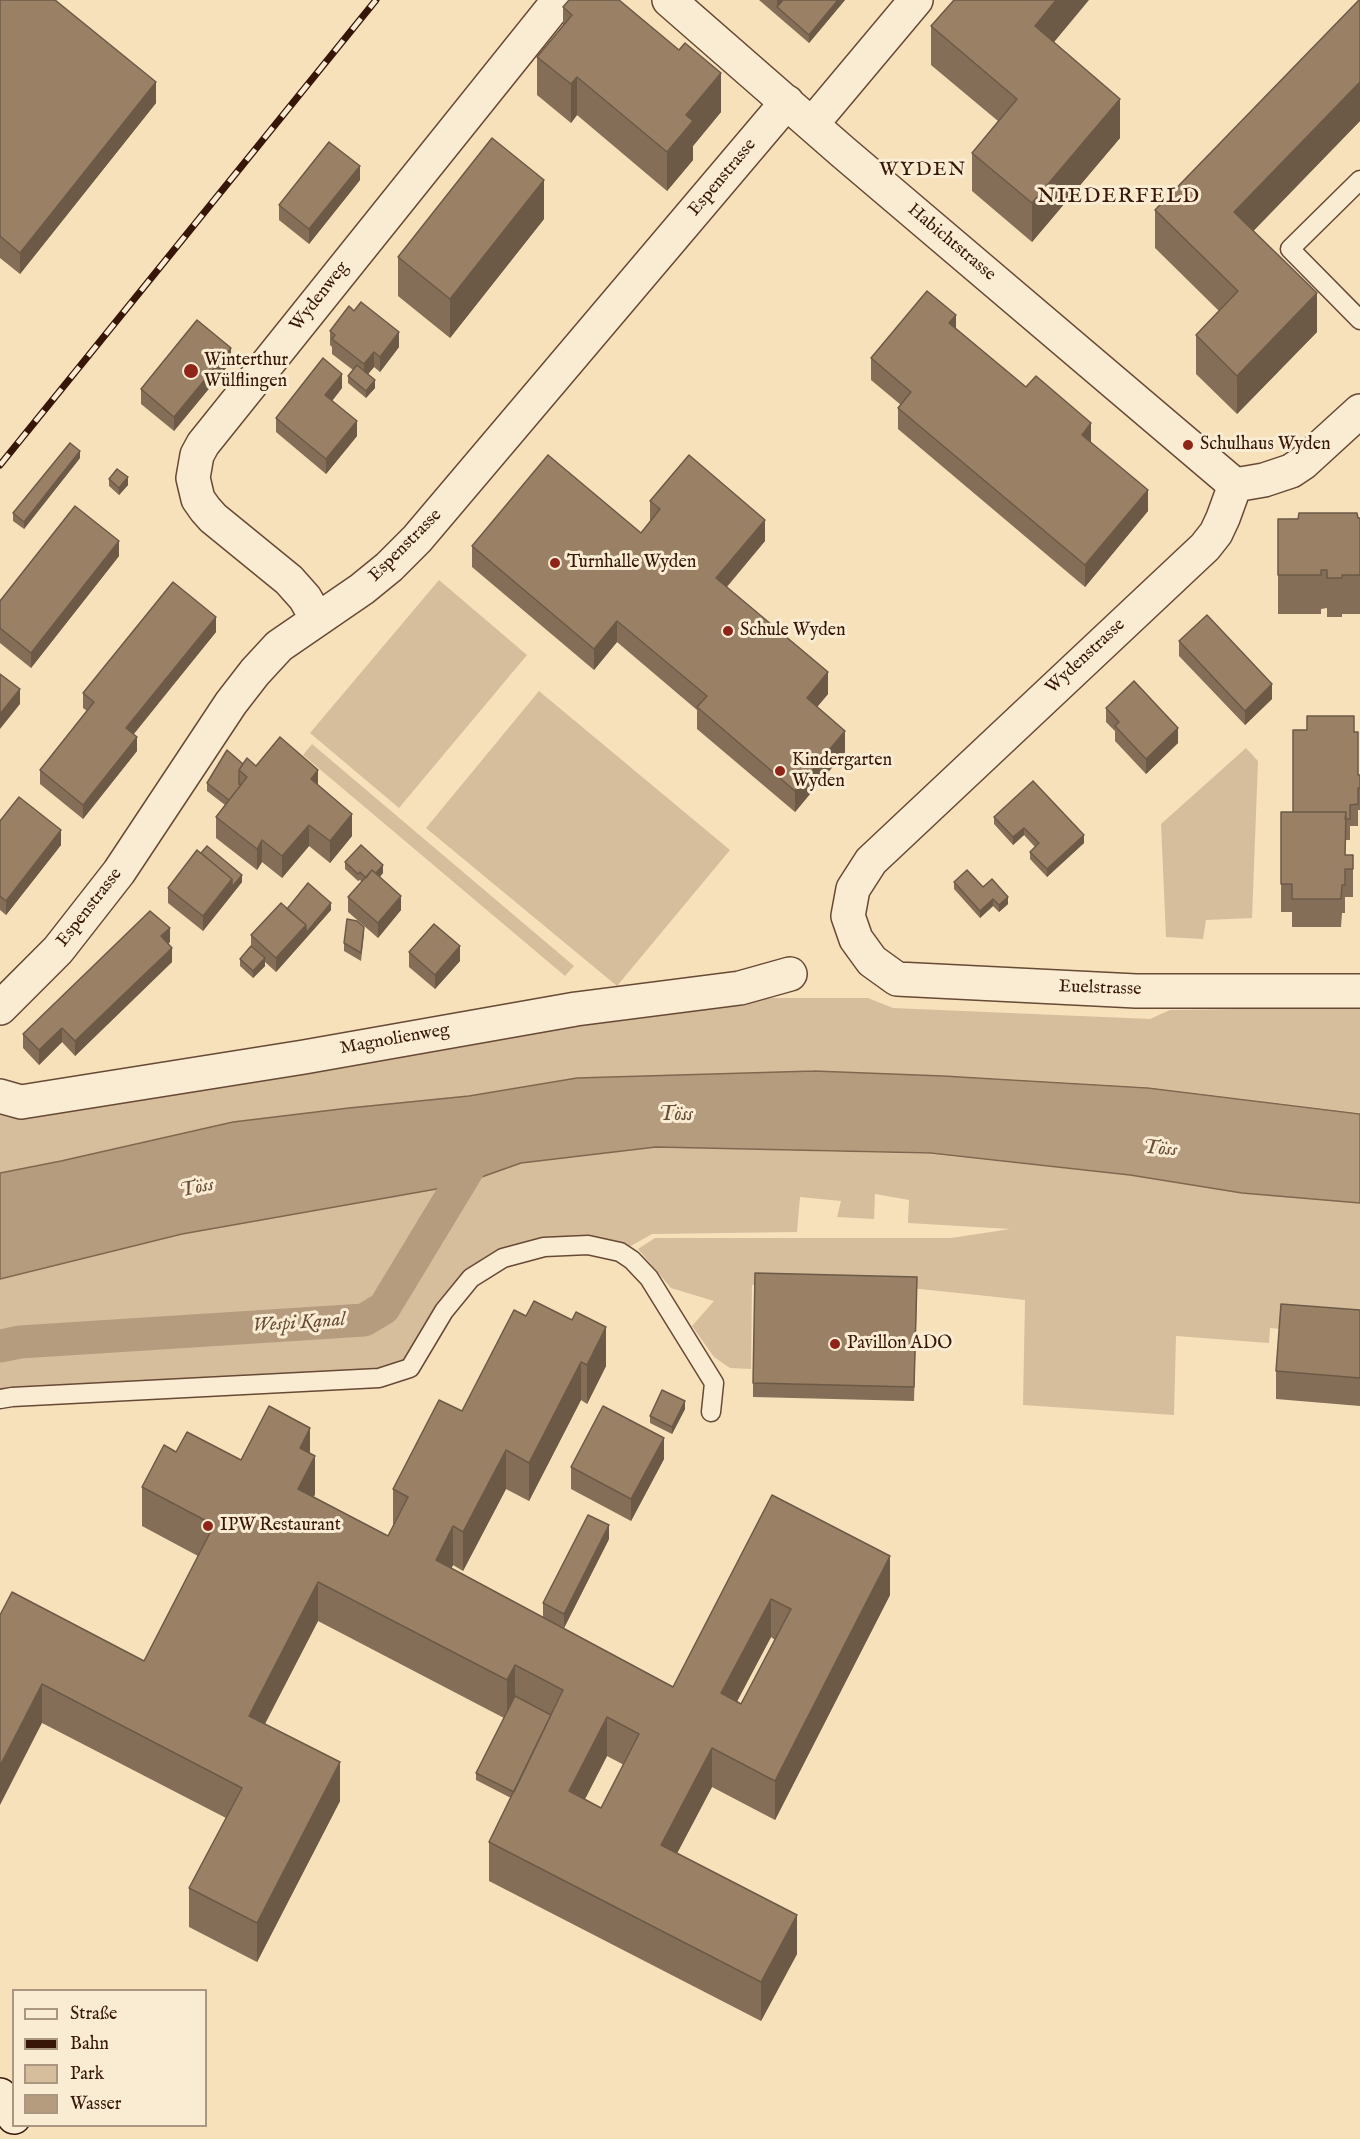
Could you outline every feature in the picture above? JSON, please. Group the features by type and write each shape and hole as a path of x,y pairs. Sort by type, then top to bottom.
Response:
{"street":[{"name":"Wydenweg","path":"317,619 294,584 205,509 198,499 193,478 196,455 559,0"},
{"name":"Habichtstrasse","path":"669,0 1234,485"},
{"path":"812,124 916,0"},
{"name":"Espenstrasse","path":"0,1008 58,950 119,872 219,721 255,672 279,646 362,589 389,567 417,539 788,102"},
{"path":"1234,485 1264,480 1291,471 1304,463 1360,411"},
{"name":"Wydenstrasse","path":"856,939 848,916 852,889 871,861 1020,718 1205,547 1223,518 1234,485"},
{"name":"Euelstrasse","path":"856,939 872,961 897,978 1136,991 1360,991"},
{"name":"Magnolienweg","path":"0,1096 21,1102 304,1057 576,1009 740,988 790,974"},
{"path":"0,2095 12,2114"}],"lane":[{"path":"1360,180 1290,249 1360,320"},
{"path":"0,1399 379,1378 410,1368 444,1311 471,1278 503,1258 544,1247 588,1245 620,1252 632,1260 649,1278 714,1383 711,1412"}],"green space":[{"path":"439,580 527,655 399,808 310,733"},
{"path":"539,691 730,850 617,986 426,828"},
{"path":"312,744 574,966 565,976 303,755"},
{"path":"1246,748 1258,761 1252,918 1206,920 1203,939 1166,937 1161,824"},
{"path":"769,998 868,998 893,1008 1150,1019 1170,1010 1360,1007 1360,1113 1147,1087 974,1077 814,1071 577,1078 469,1096 233,1122 0,1173 0,1096"},
{"path":"656,1147 929,1154 1130,1175 1242,1193 1360,1203 1360,1336 1270,1328 1269,1343 1176,1336 1174,1415 1023,1405 1025,1300 920,1289 752,1285 751,1369 730,1368 714,1357 692,1326 714,1301 671,1288 638,1249 655,1238 951,1238 1010,1229 908,1223 909,1200 875,1194 874,1219 837,1217 841,1201 800,1197 797,1232 652,1234 620,1252 544,1247 471,1278 410,1368 0,1399 0,1279 182,1234 459,1185 521,1163"}],"water":[{"name":"Töss","path":"814,1071 1148,1088 1360,1114 1360,1203 1242,1193 1130,1175 930,1153 656,1147 521,1163 459,1185 182,1234 0,1279 0,1173 233,1122 469,1096 577,1078"}],"building":[{"path":"0,0 55,0 156,82 20,253 0,236"},
{"path":"569,0 619,0 679,50 685,43 721,73 686,115 693,121 667,152 577,77 571,84 537,57 572,15 563,7"},
{"path":"783,0 838,0 809,35 777,7"},
{"path":"954,0 1056,0 1035,26 1120,99 1032,203 972,153 1017,99 931,26"},
{"path":"1359,0 1360,82 1234,212 1317,293 1237,376 1196,335 1238,291 1155,210"},
{"path":"492,138 544,180 450,299 398,257"},
{"path":"329,142 360,166 309,229 279,205"},
{"path":"927,291 956,315 949,323 1026,387 1036,376 1091,423 1082,435 1148,490 1085,565 898,408 911,392 871,358"},
{"path":"361,302 399,332 380,357 374,352 364,364 332,339 335,335 330,331 349,306 354,311"},
{"path":"197,320 231,348 174,417 141,389"},
{"path":"323,358 342,374 325,395 357,421 326,459 276,418"},
{"path":"357,365 375,380 366,391 348,376"},
{"path":"70,443 80,451 24,522 13,513"},
{"path":"548,455 641,533 660,509 650,501 689,455 765,520 716,578 828,672 807,698 845,731 795,791 697,707 707,696 617,621 594,649 472,546"},
{"path":"117,469 128,477 119,488 109,479"},
{"path":"75,506 119,541 31,653 0,628 0,601"},
{"path":"1299,513 1357,513 1360,518 1360,575 1327,578 1327,570 1321,570 1321,575 1278,575 1278,519 1298,519"},
{"path":"173,582 216,617 126,728 137,737 83,805 40,770 94,702 83,693"},
{"path":"1207,615 1272,684 1245,711 1179,641"},
{"path":"0,674 20,689 0,714"},
{"path":"1134,681 1178,728 1146,759 1115,726 1119,722 1106,708"},
{"path":"1307,716 1354,716 1354,732 1358,732 1360,788 1358,788 1358,804 1350,805 1350,819 1345,819 1346,812 1293,812 1293,730 1307,730"},
{"path":"280,737 318,770 311,779 352,814 330,841 309,825 282,856 262,840 257,849 216,817 247,777 239,770 247,758 256,766"},
{"path":"227,750 243,764 239,770 239,784 241,785 229,800 207,783"},
{"path":"1033,781 1084,835 1047,869 1030,852 1039,843 1024,828 1013,837 994,817"},
{"path":"19,797 61,830 6,901 0,896 0,821"},
{"path":"1281,812 1346,812 1345,855 1353,855 1353,869 1345,869 1345,885 1342,885 1341,899 1292,899 1292,884 1281,884"},
{"path":"361,845 383,865 376,873 372,870 366,878 345,862"},
{"path":"207,846 242,875 232,887 232,879 201,853"},
{"path":"197,850 232,879 203,916 168,888"},
{"path":"372,870 401,896 378,923 348,897"},
{"path":"967,870 983,887 992,879 1008,897 999,905 993,899 980,911 954,882"},
{"path":"308,883 331,903 306,933 306,925 287,909"},
{"path":"281,903 306,925 276,958 251,935"},
{"path":"150,911 170,928 161,936 172,948 75,1041 62,1028 39,1050 23,1034"},
{"path":"347,919 357,921 364,927 361,953 344,943"},
{"path":"434,924 460,946 435,975 409,952"},
{"path":"251,946 265,958 253,971 240,959"},
{"name":"Pavillon ADO","path":"755,1273 917,1277 914,1387 753,1383"},
{"path":"534,1301 572,1320 576,1312 606,1327 587,1365 581,1362 529,1463 506,1450 463,1532 453,1526 436,1560 673,1687 772,1495 890,1556 775,1781 712,1748 661,1845 797,1915 761,1982 489,1842 563,1690 515,1665 507,1680 318,1582 249,1716 340,1762 257,1923 189,1888 242,1788 42,1684 0,1766 0,1615 12,1592 144,1661 214,1525 142,1487 164,1445 176,1452 187,1432 241,1460 269,1406 310,1428 300,1448 315,1456 298,1489 388,1536 408,1497 393,1489 439,1400 462,1411 514,1310 526,1316","holes":["771,1599 791,1609 741,1704 721,1693","607,1717 639,1734 601,1808 569,1791"]},
{"path":"1281,1304 1360,1310 1360,1378 1276,1371"},
{"path":"662,1390 685,1401 672,1427 650,1416"},
{"path":"603,1406 664,1438 631,1499 571,1467"},
{"path":"588,1515 609,1525 564,1614 543,1603"},
{"path":"515,1696 551,1715 514,1792 476,1773"}],"waterway":[{"name":"Wespi Kanal","path":"0,1346 20,1342 364,1320 384,1308 482,1146"}],"railway":[{"path":"0,465 376,0"}],"place":[{"name":"Winterthur Wülflingen","path":"191,371"},
{"name":"Schulhaus Wyden","path":"1188,445"},
{"name":"Turnhalle Wyden","path":"555,563"},
{"name":"Schule Wyden","path":"728,631"},
{"name":"Kindergarten Wyden","path":"780,771"},
{"name":"Pavillon ADO","path":"835,1344"},
{"name":"IPW Restaurant","path":"208,1526"}],"district":[{"name":"WYDEN","path":"923,171"},
{"name":"NIEDERFELD","path":"1119,198"}]}
